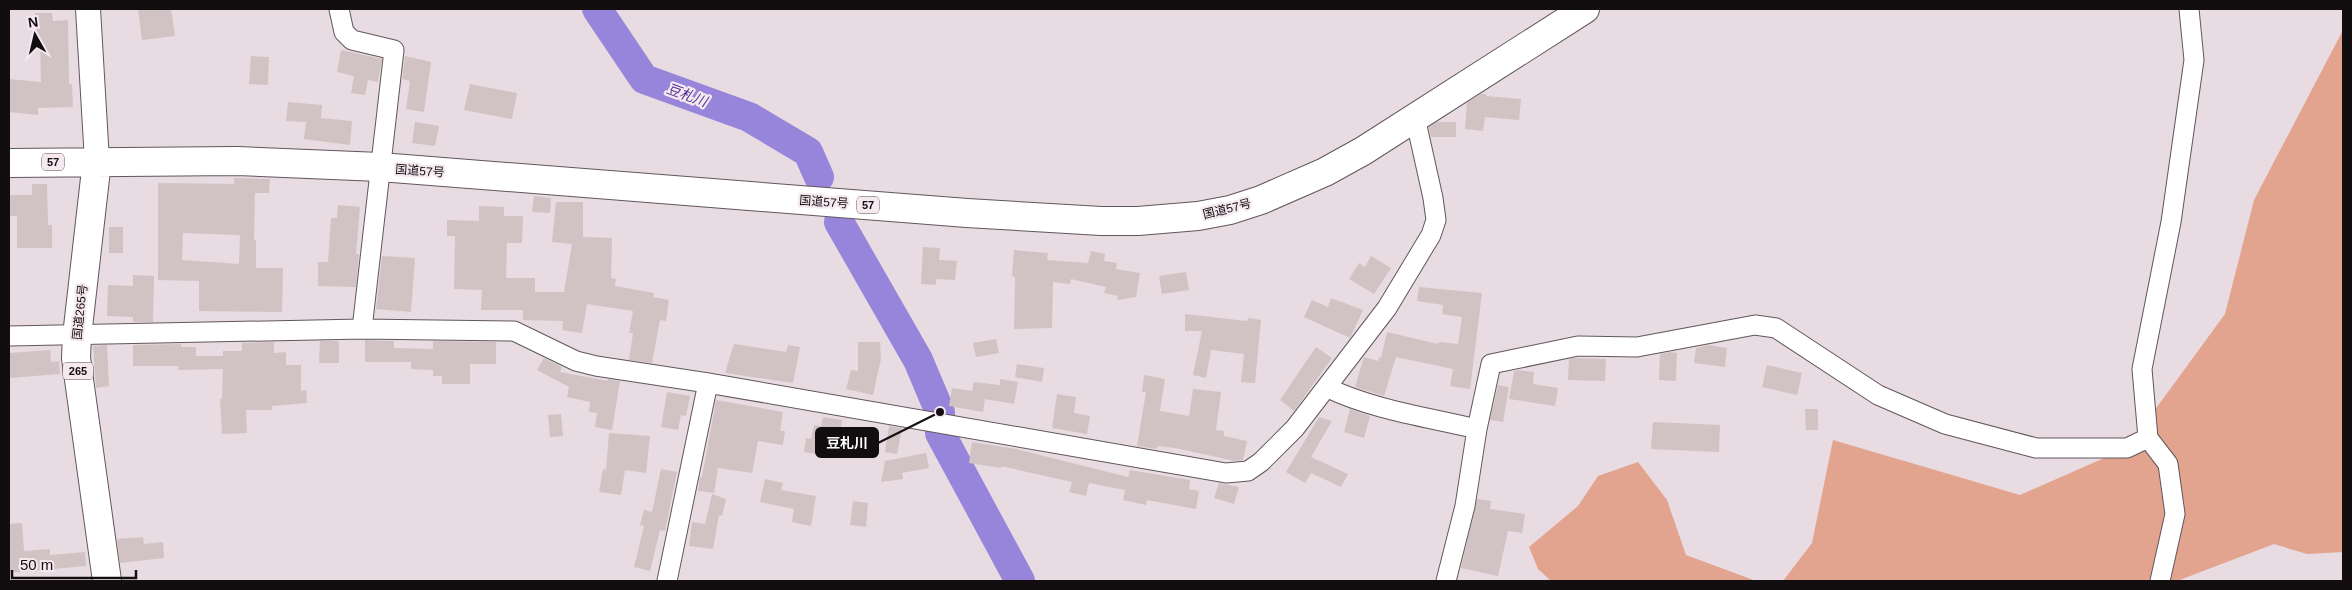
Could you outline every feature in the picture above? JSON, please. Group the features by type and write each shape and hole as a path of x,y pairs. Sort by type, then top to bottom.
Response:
{"highway":[{"name":"国道57号","path":"9,163 237,161 380,168 967,213 1101,221 1146,221 1198,216 1230,210 1261,200 1325,172 1585,9"},
{"name":"国道265号","path":"97,161 76,336 76,358 107,581"}],"main road":[{"path":"88,9 97,161"}],"street":[{"path":"339,9 344,32 352,40 394,50 362,329"},
{"path":"2160,581 2174,514 2168,464 2148,438 2142,369 2171,222 2194,60 2189,9"},
{"path":"9,336 362,329 514,331 576,361 596,366 708,383 1226,473 1248,471 1261,462 1295,428 1328,388 1387,308 1430,235 1436,220 1415,117"},
{"path":"1446,581 1465,506 1477,428 1491,364 1578,346 1637,347 1755,325 1776,328 1878,395 1945,424 2036,448 2127,448 2148,438"},
{"path":"667,581 708,383"},
{"path":"1328,388 1384,408 1477,428"}],"shaded area":[{"path":"2343,30 2343,552 2307,554 2274,544 2177,581 1783,581 1812,543 1833,440 2020,495 2127,448 2225,314 2254,200"},
{"path":"1638,462 1667,500 1686,555 1756,581 1551,581 1538,569 1529,547 1578,506 1598,476"}],"building":[{"path":"138,9 171,9 175,36 142,40"},
{"path":"35,13 52,13 53,21 68,20 69,84 72,84 73,107 38,108 38,115 9,112 9,79 41,82 40,44 34,44"},
{"path":"341,50 382,59 378,82 368,80 365,95 351,93 354,76 337,72"},
{"path":"251,56 269,57 268,85 249,84"},
{"path":"405,56 431,62 424,112 406,109 410,81 402,79"},
{"path":"470,84 517,93 512,119 464,110"},
{"path":"1481,94 1521,99 1519,120 1485,117 1483,131 1465,129 1467,103"},
{"path":"288,102 322,105 321,118 352,121 350,145 304,139 306,122 286,121"},
{"path":"415,122 439,126 435,146 412,143"},
{"path":"1437,122 1456,122 1456,137 1431,137 1429,127"},
{"path":"234,178 270,179 269,193 255,193 254,240 256,240 256,268 283,268 282,312 199,311 199,281 158,280 158,183 234,184","holes":["183,233 240,235 239,264 182,260"]},
{"path":"32,184 47,184 48,225 52,225 52,248 17,248 17,216 9,216 9,195 32,195"},
{"path":"534,196 551,198 550,213 532,212"},
{"path":"556,202 583,202 583,237 612,238 611,278 616,279 615,286 654,293 653,297 669,300 666,321 660,320 652,363 629,360 633,333 629,333 633,311 587,304 582,333 562,330 563,321 523,320 523,310 481,310 482,290 454,289 455,236 447,236 447,220 479,221 479,206 504,207 504,216 523,216 522,243 507,243 506,278 535,278 535,292 564,292 572,244 552,242"},
{"path":"338,205 360,207 356,254 359,254 356,287 318,286 318,262 328,262 331,218 337,218"},
{"path":"109,227 123,227 123,253 109,253"},
{"path":"923,247 940,248 939,260 957,261 955,280 936,279 936,285 921,284"},
{"path":"1014,250 1048,253 1047,260 1088,263 1091,251 1105,254 1104,261 1117,263 1116,269 1140,273 1136,297 1117,300 1118,296 1104,293 1106,287 1071,279 1070,284 1053,282 1052,328 1014,329 1015,277 1012,276"},
{"path":"382,256 415,258 411,312 376,309"},
{"path":"1371,256 1391,268 1374,294 1349,279 1359,263 1365,267"},
{"path":"1186,272 1189,290 1162,294 1159,276"},
{"path":"133,275 154,276 153,322 133,322 133,317 107,316 108,285 133,286"},
{"path":"1419,287 1482,293 1470,389 1450,386 1453,369 1396,357 1384,396 1355,387 1364,357 1378,361 1379,357 1381,358 1387,332 1438,344 1439,342 1458,344 1462,317 1442,314 1443,305 1417,301"},
{"path":"1331,298 1363,310 1350,338 1304,317 1312,300 1328,307"},
{"path":"1185,314 1247,321 1248,318 1261,320 1255,383 1241,382 1244,354 1211,350 1206,378 1193,375 1202,331 1185,331"},
{"path":"996,339 999,353 976,357 973,343"},
{"path":"365,340 394,341 394,348 433,349 433,341 496,342 496,364 470,364 470,384 442,384 442,376 433,376 433,370 411,369 411,362 365,362"},
{"path":"320,341 339,341 339,363 319,363"},
{"path":"274,342 274,353 286,352 286,365 301,365 301,391 306,390 307,403 272,406 272,410 246,410 247,433 222,434 220,399 222,399 223,369 178,370 178,366 133,366 133,345 181,344 181,347 196,347 196,356 223,356 223,351 242,351 242,343"},
{"path":"858,342 880,342 881,359 873,395 846,389 851,370 858,371"},
{"path":"734,344 786,352 788,345 800,347 793,383 725,373"},
{"path":"107,345 109,386 96,388 93,346"},
{"path":"1708,345 1727,348 1725,367 1694,363 1696,348"},
{"path":"1316,347 1332,358 1294,411 1280,400"},
{"path":"50,350 51,362 59,361 60,374 9,378 9,353"},
{"path":"1677,353 1676,381 1659,380 1660,354"},
{"path":"544,358 562,367 560,372 607,381 608,379 620,381 612,430 595,427 597,413 589,412 590,402 567,397 569,387 537,370"},
{"path":"1569,359 1606,359 1605,381 1568,380"},
{"path":"1017,364 1044,368 1042,382 1015,377"},
{"path":"1767,365 1802,373 1797,395 1762,387"},
{"path":"1514,371 1534,372 1533,384 1558,388 1555,406 1509,399"},
{"path":"1144,375 1165,379 1160,411 1189,416 1193,389 1221,392 1216,430 1224,431 1224,436 1247,441 1243,460 1235,461 1175,448 1158,446 1157,449 1137,446 1146,392 1142,392"},
{"path":"1000,379 1018,382 1014,404 985,399 983,412 949,406 952,388 972,391 974,382 1000,385"},
{"path":"1498,385 1509,387 1503,422 1490,420"},
{"path":"667,392 690,396 686,416 681,415 678,430 661,427"},
{"path":"1057,394 1076,397 1074,413 1090,416 1087,434 1052,428"},
{"path":"716,400 783,412 780,431 785,431 783,445 758,441 752,473 718,468 714,493 698,491"},
{"path":"1350,409 1370,416 1364,438 1344,432"},
{"path":"1805,409 1818,409 1818,430 1806,430"},
{"path":"561,414 563,436 550,437 548,415"},
{"path":"823,417 842,420 836,457 804,452 806,438 811,439 814,425 821,426"},
{"path":"1319,417 1332,421 1311,457 1348,474 1341,487 1311,473 1305,483 1286,472"},
{"path":"1653,422 1720,425 1719,452 1651,449"},
{"path":"889,426 902,428 897,454 885,452"},
{"path":"609,433 650,436 646,473 625,470 621,495 599,492 603,469 606,470"},
{"path":"972,442 1016,449 1128,477 1130,470 1190,480 1189,489 1199,491 1196,509 1147,500 1146,505 1123,500 1125,490 1089,483 1086,496 1069,492 1072,482 1001,466 1001,468 969,463"},
{"path":"926,453 929,468 902,473 903,479 881,482 885,461"},
{"path":"661,469 677,472 665,531 660,530 650,571 634,567 644,526 640,525 644,510 652,512"},
{"path":"765,479 783,483 781,490 816,496 811,526 792,522 794,509 760,502"},
{"path":"1219,483 1239,487 1234,504 1214,498"},
{"path":"712,494 726,499 722,516 719,515 713,549 689,546 692,522 705,524"},
{"path":"1477,499 1491,501 1490,509 1525,514 1522,533 1508,531 1498,576 1461,568"},
{"path":"853,501 868,503 866,527 850,525"},
{"path":"22,523 24,551 50,549 50,555 85,552 86,566 9,573 9,524"},
{"path":"143,537 144,544 163,542 164,558 120,563 117,539"}],"waterway":[{"name":"豆札川","path":"597,9 644,79 749,117 808,152 819,177"},
{"name":"豆札川","path":"839,222 918,360 940,412 940,433 1020,581"}],"place":[{"name":"豆札川","path":"940,412"}]}
